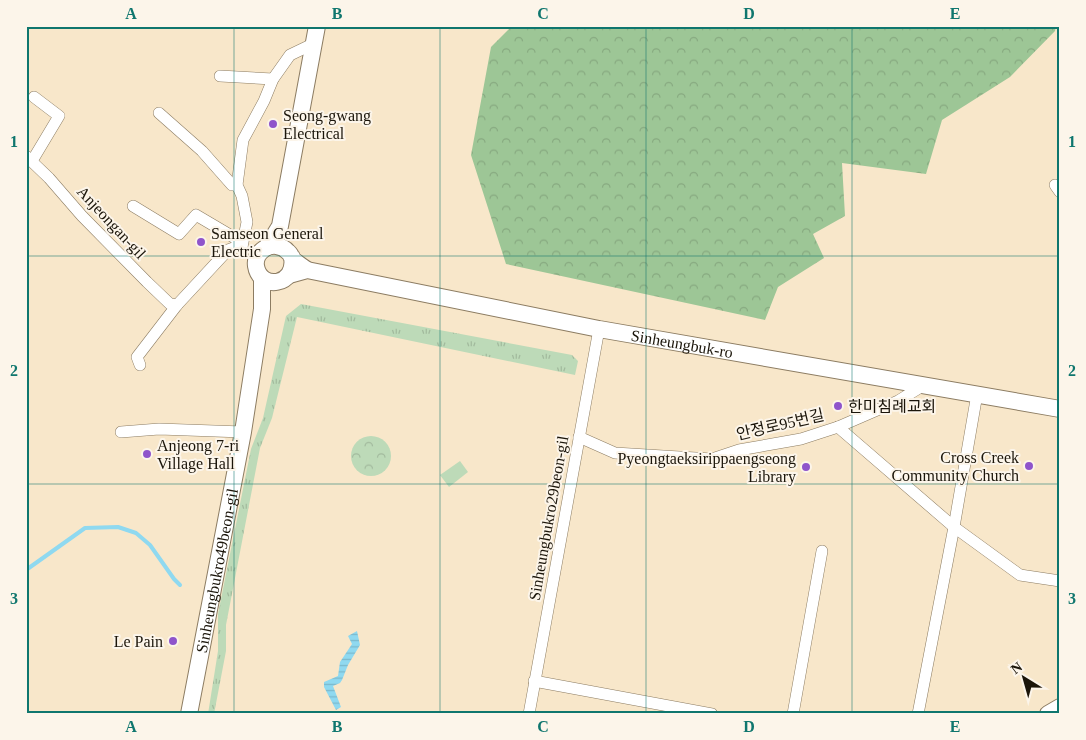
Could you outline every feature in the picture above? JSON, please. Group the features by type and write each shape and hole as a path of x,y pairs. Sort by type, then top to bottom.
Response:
{"street":[{"path":"140,365 137,357 178,305 228,250 240,246 262,251 272,246 279,246 307,270 273,282 267,281 258,273 256,261 262,251 280,226 318,26"},
{"path":"240,246 247,222 242,196 237,185 243,140 264,101 273,79 290,55 315,43"},
{"path":"220,76 273,79"},
{"path":"29,158 59,116 34,97"},
{"path":"159,113 202,151 232,185 237,185"},
{"name":"Anjeongan-gil","path":"29,158 146,282 170,304 178,305"},
{"name":"Anjeongan-gil","path":"134,206 179,234 196,215 235,238 240,246"},
{"path":"262,309 292,270 293,263 280,226"},
{"name":"Sinheungbuk-ro","path":"307,270 599,329 1060,408"},
{"name":"Sinheungbukro49beon-gil","path":"189,714 244,432 262,309 262,278"},
{"name":"Sinheungbukro29beon-gil","path":"529,714 599,329"},
{"name":"안정로95번길","path":"579,437 616,454 712,459 739,450 801,438 838,427 898,401 924,385"},
{"path":"918,714 977,394"},
{"path":"838,427 954,527 1020,575 1060,581"},
{"path":"121,432 159,429 244,432"},
{"path":"792,714 822,551"},
{"path":"534,681 712,714"},
{"path":"1048,714 1060,706"}],"green space":[{"path":"512,26 1056,26 1055,31 1010,77 942,120 926,174 842,163 845,216 813,234 824,258 778,287 765,320 506,264 471,155 491,47"},
{"path":"301,304 572,355 578,361 575,375 297,317 272,418 260,448 226,625 226,651 214,714 208,714 218,651 218,614 251,449 263,418 286,316"},
{"path":"375,436 382,439 388,445 391,456 390,464 382,473 375,476 367,476 360,473 352,464 351,452 354,445 363,437"},
{"path":"460,461 468,472 449,487 440,475"}],"water":[{"path":"357,631 360,645 348,665 342,680 333,686 341,707 336,710 324,687 324,682 338,676 340,662 352,644 348,636"}],"waterway":[{"path":"26,570 85,528 118,527 136,533 150,545 180,585"}],"place":[{"name":"Seong-gwang Electrical","path":"273,124"},
{"name":"Samseon General Electric","path":"201,242"},
{"name":"한미침례교회","path":"838,406"},
{"name":"Anjeong 7-ri Village Hall","path":"147,454"},
{"name":"Cross Creek Community Church","path":"1029,466"},
{"name":"Pyeongtaeksirippaengseong Library","path":"806,467"},
{"name":"Le Pain","path":"173,641"}]}
